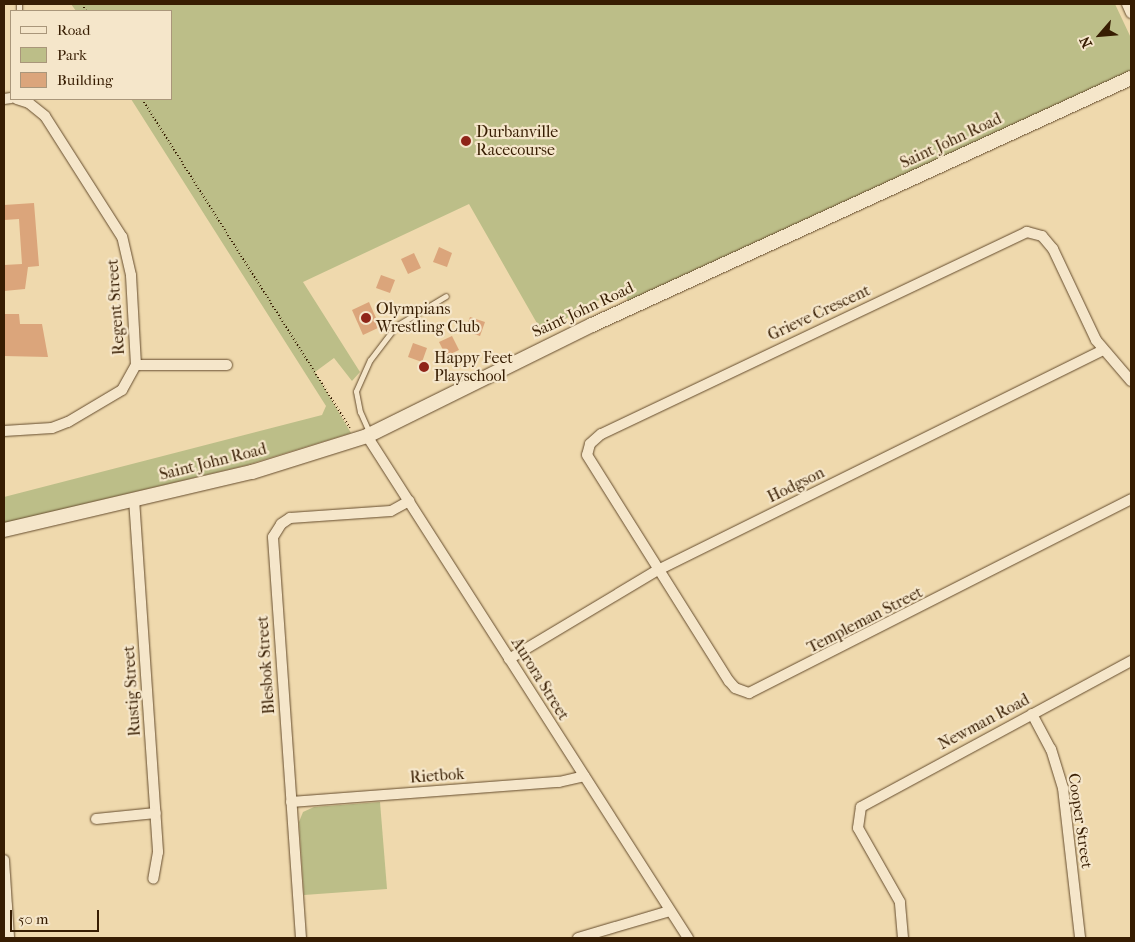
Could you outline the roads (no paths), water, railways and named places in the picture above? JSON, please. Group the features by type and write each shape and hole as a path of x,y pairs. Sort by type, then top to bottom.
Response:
{"main road":[{"name":"Saint John Road","path":"4,530 252,472 364,436 592,325 1131,78"}],"street":[{"path":"1127,4 1131,13"},
{"name":"Regent Street","path":"4,431 68,422 122,390 136,365 131,275 122,237 45,116 22,100"},
{"name":"Grieve Crescent","path":"658,570 588,461 590,444 600,434 1027,232 1042,236 1054,248 1102,350 1131,381"},
{"name":"Hodgson","path":"509,659 658,570 1102,350"},
{"path":"136,365 227,365"},
{"name":"Aurora Street","path":"364,436 408,501 688,938"},
{"name":"Rustig Street","path":"134,499 158,852 153,879"},
{"name":"Templeman Street","path":"658,570 732,685 740,691 754,692 1131,499"},
{"name":"Blesbok Street","path":"301,938 275,532 290,518 391,511 408,501"},
{"name":"Newman Road","path":"903,938 900,902 860,833 857,816 868,801 1131,661"},
{"name":"Cooper Street","path":"1032,714 1050,749 1063,788 1080,938"},
{"name":"Rietbok","path":"291,802 559,782 584,776"},
{"path":"96,819 156,813"},
{"path":"4,860 9,938"},
{"path":"578,938 602,935 670,911"}],"lane":[{"path":"364,436 356,390 370,360 396,326 446,296"}],"place":[{"name":"Durbanville Racecourse","path":"466,141"},
{"name":"Olympians Wrestling Club","path":"366,318"},
{"name":"Happy Feet Playschool","path":"424,367"}]}
